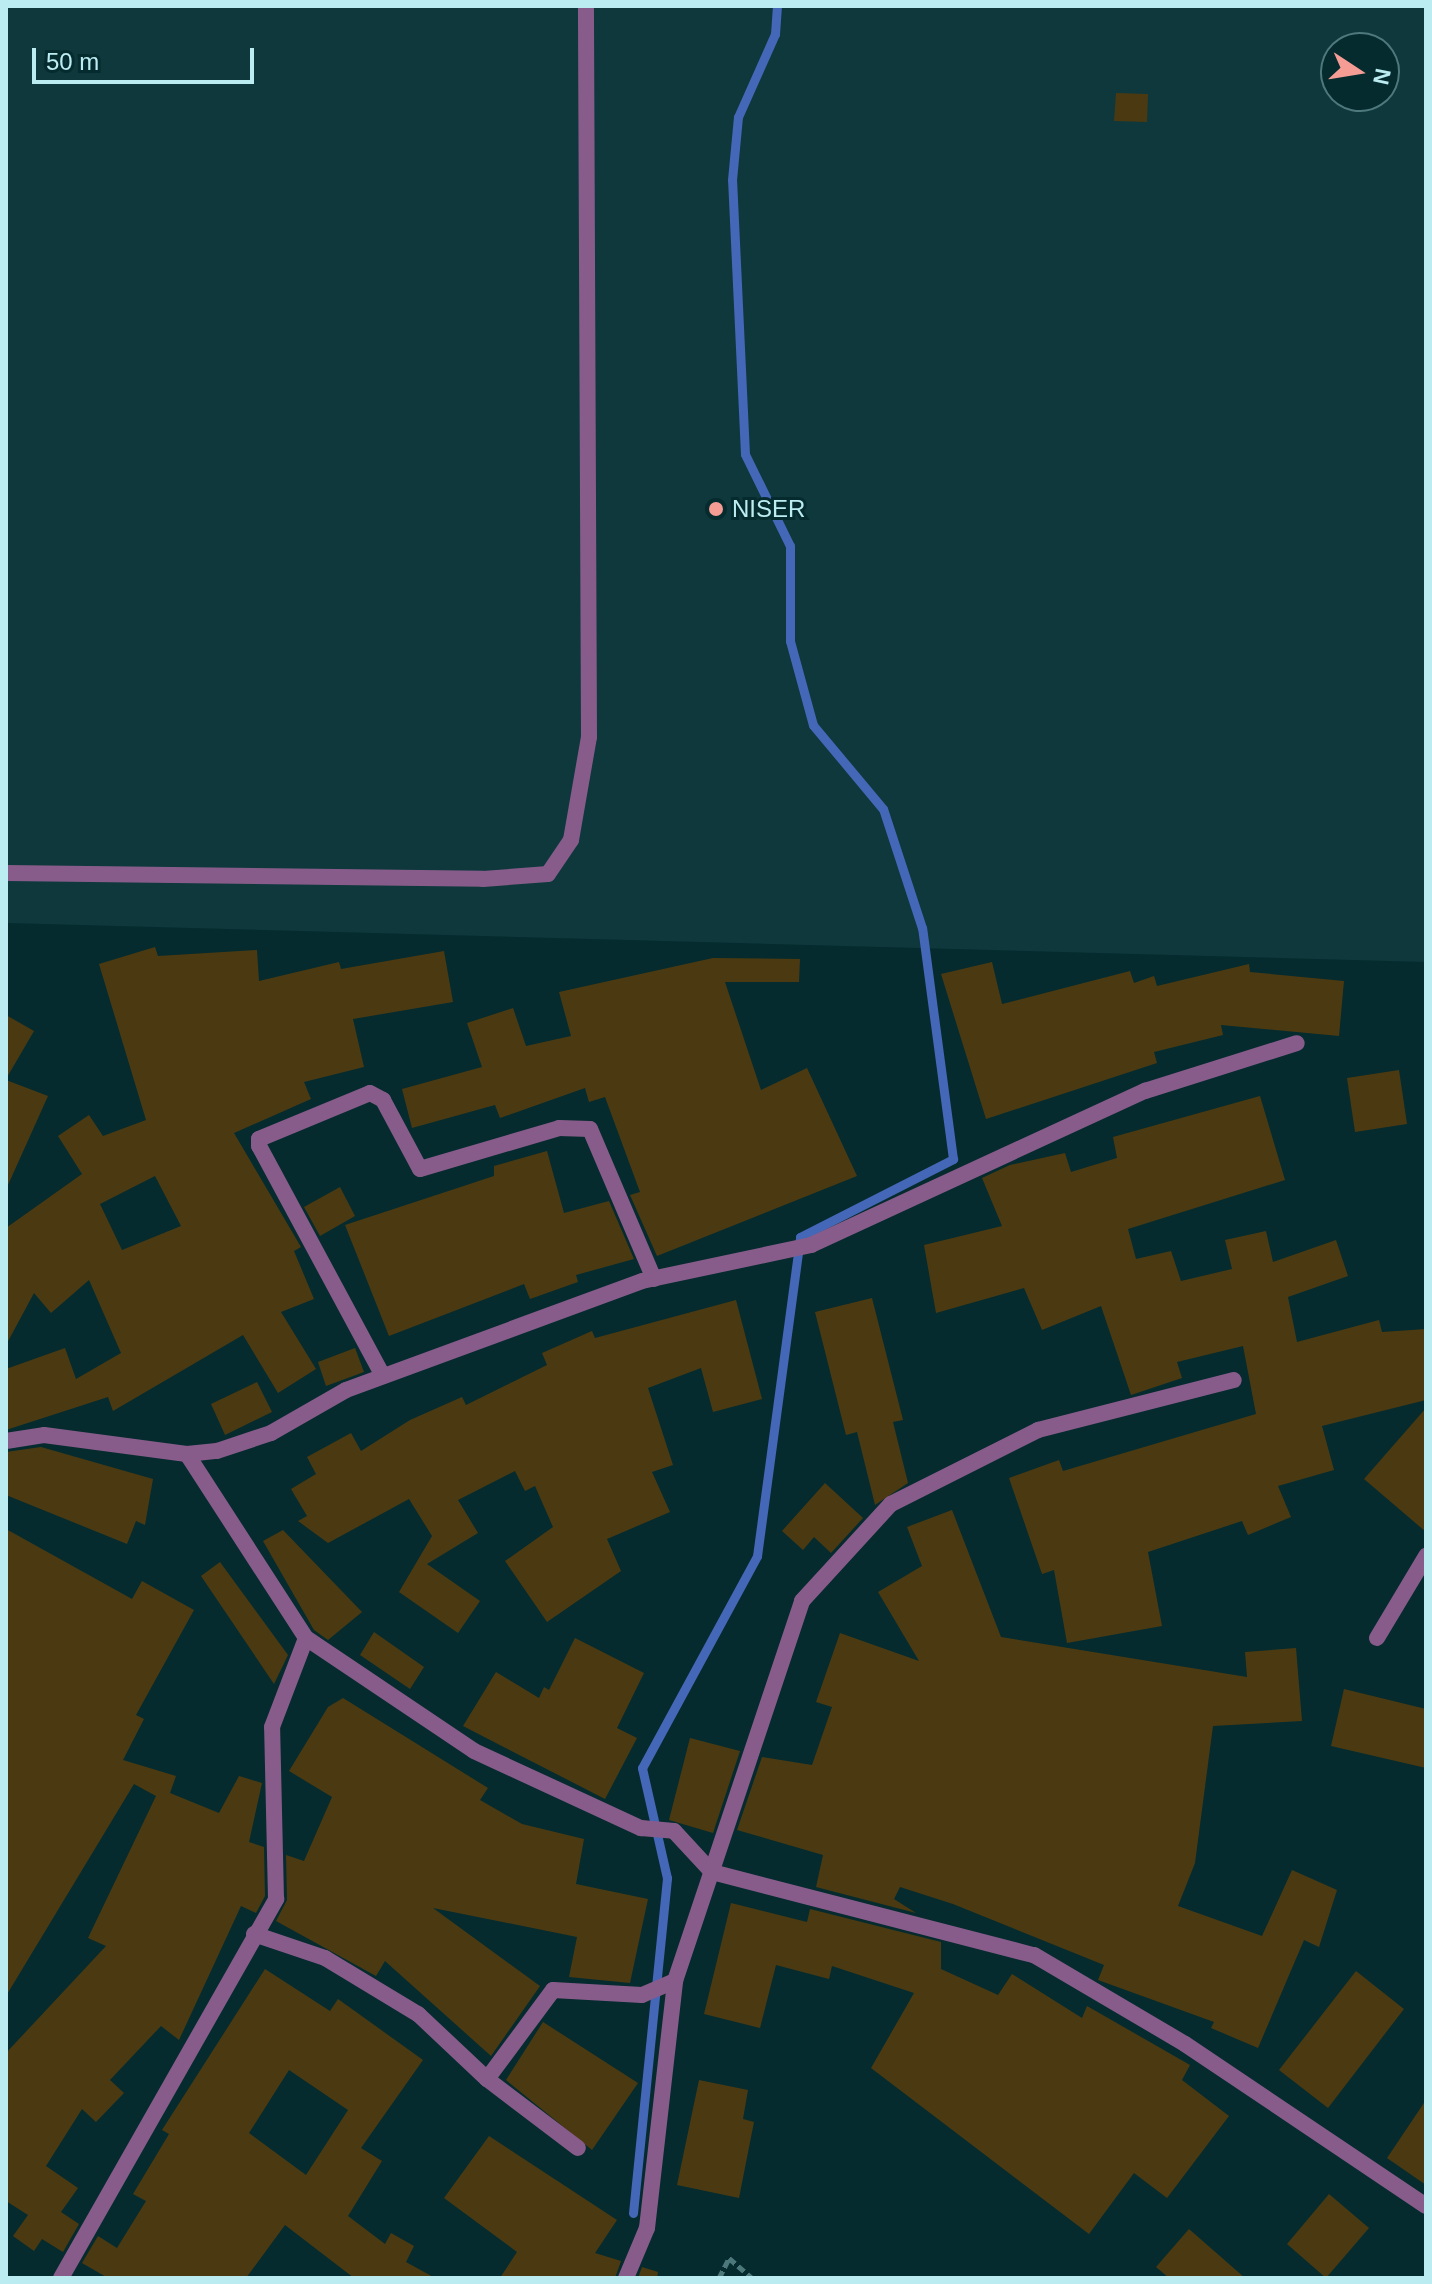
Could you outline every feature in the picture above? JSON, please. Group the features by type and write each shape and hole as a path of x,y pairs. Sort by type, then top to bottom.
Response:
{"street":[{"path":"6,873 483,879 548,874 571,840 589,737 586,6"},
{"path":"6,1441 44,1435 187,1454 271,1433 383,1376 654,1279 811,1245 1145,1091 1297,1043"},
{"path":"383,1376 259,1146 259,1139 370,1093 383,1100 420,1169 584,1125 602,1145 654,1279"},
{"path":"626,2278 647,2228 670,1982 712,1872 802,1601 891,1504 1038,1430 1234,1380"},
{"path":"187,1454 306,1638 474,1751 641,1828 674,1831 712,1872 1034,1955 1185,2044 1426,2206"},
{"path":"1377,1638 1426,1556"},
{"path":"61,2278 276,1899 278,1875 272,1727 306,1638"},
{"path":"254,1934 325,1958 418,2014 487,2079 578,2148"},
{"path":"487,2079 553,1990 642,1995 670,1982"}],"path":[{"path":"719,2278 729,2258 752,2278"}],"shaded area":[{"name":"NISER","path":"6,6 1426,6 1426,962 6,923"}],"building":[{"path":"1116,93 1148,94 1147,122 1114,121"},
{"path":"155,947 158,956 257,950 259,981 339,962 341,969 444,951 453,1002 353,1019 364,1067 304,1082 311,1099 234,1133 301,1247 294,1251 314,1299 281,1312 316,1369 278,1393 243,1335 113,1411 108,1397 6,1430 6,1369 65,1348 76,1379 121,1353 89,1280 51,1313 34,1293 6,1345 6,1228 82,1174 58,1136 89,1115 103,1136 146,1120 99,964","holes":["155,1176 181,1226 122,1250 100,1204"]},
{"path":"713,958 800,959 799,982 725,982 761,1090 807,1068 857,1176 657,1256 630,1195 640,1192 605,1097 589,1102 585,1088 500,1118 495,1105 412,1128 402,1089 482,1067 467,1023 513,1008 526,1046 571,1036 559,992"},
{"path":"992,962 1002,1004 1130,971 1134,983 1154,976 1157,986 1249,964 1250,972 1344,981 1339,1036 1221,1025 1223,1035 1154,1052 1157,1063 986,1119 941,974"},
{"path":"6,1015 34,1031 6,1079"},
{"path":"1399,1070 1407,1124 1355,1132 1347,1078"},
{"path":"6,1080 48,1096 8,1185 6,1185"},
{"path":"1260,1096 1285,1180 1128,1229 1136,1259 1171,1251 1181,1281 1232,1269 1225,1240 1266,1231 1273,1262 1336,1240 1348,1276 1288,1297 1297,1342 1379,1320 1382,1332 1426,1329 1426,1400 1322,1426 1334,1470 1278,1486 1291,1517 1248,1535 1242,1521 1148,1552 1162,1626 1067,1643 1054,1570 1042,1574 1009,1478 1059,1460 1063,1471 1256,1414 1243,1346 1177,1362 1182,1378 1131,1395 1101,1306 1042,1330 1024,1288 936,1313 924,1245 1002,1226 982,1178 1010,1165 1065,1153 1071,1172 1117,1158 1113,1137"},
{"path":"547,1151 564,1213 609,1201 634,1259 576,1275 578,1282 530,1299 524,1284 389,1336 345,1225 494,1176 494,1166"},
{"path":"340,1187 355,1216 320,1236 304,1207"},
{"path":"872,1298 903,1420 893,1422 908,1483 875,1505 857,1432 846,1435 815,1312"},
{"path":"736,1300 762,1399 713,1412 701,1368 648,1388 673,1465 652,1472 670,1512 607,1539 621,1571 547,1622 505,1561 553,1527 535,1486 525,1491 515,1471 458,1500 478,1533 427,1564 480,1601 458,1633 399,1592 432,1536 409,1499 328,1543 298,1521 307,1516 291,1489 316,1474 307,1457 351,1433 361,1451 410,1420 462,1397 466,1405 547,1365 542,1353 592,1331 595,1338"},
{"path":"355,1348 364,1372 326,1386 318,1362"},
{"path":"257,1382 272,1412 225,1435 211,1404"},
{"path":"1426,1408 1426,1532 1364,1479"},
{"path":"41,1447 153,1479 145,1525 136,1521 127,1544 6,1495 6,1452"},
{"path":"825,1483 863,1518 831,1553 814,1537 803,1550 782,1531"},
{"path":"952,1510 1001,1637 1247,1677 1245,1652 1296,1648 1302,1721 1213,1726 1195,1863 1178,1906 1262,1936 1292,1870 1337,1890 1319,1947 1304,1940 1258,2048 1211,2028 1214,2022 1098,1980 1104,1965 953,1904 900,1887 894,1899 916,1913 816,1887 823,1855 737,1830 762,1757 812,1765 832,1707 816,1702 840,1633 919,1661 878,1592 922,1566 907,1527"},
{"path":"6,1529 132,1599 142,1581 194,1610 136,1715 144,1719 123,1760 176,1776 170,1793 219,1813 239,1776 262,1783 249,1842 264,1847 265,1896 256,1913 241,1906 179,2040 161,2026 110,2080 124,2093 96,2122 82,2109 46,2166 78,2188 61,2212 79,2224 63,2252 42,2239 34,2251 13,2236 28,2215 6,2201 6,2053 106,1946 88,1938 156,1796 134,1784 6,1996"},
{"path":"283,1530 362,1612 328,1640 314,1630 263,1541"},
{"path":"220,1562 288,1655 274,1684 201,1576"},
{"path":"374,1632 424,1667 410,1689 360,1655"},
{"path":"575,1638 644,1673 617,1728 637,1738 605,1799 463,1726 496,1672 539,1698 544,1687 549,1690"},
{"path":"1344,1689 1426,1709 1426,1768 1331,1746"},
{"path":"343,1698 488,1788 480,1800 522,1824 584,1839 576,1884 648,1899 630,1983 569,1977 577,1937 433,1908 540,1986 491,2056 385,1961 376,1976 276,1921 287,1900 286,1855 304,1861 332,1797 289,1771 328,1707"},
{"path":"690,1738 740,1751 713,1833 669,1820"},
{"path":"731,1903 807,1922 810,1909 941,1942 941,1969 998,1995 1012,1974 1082,2018 1087,2006 1190,2065 1182,2080 1229,2116 1167,2198 1134,2173 1089,2234 871,2068 914,1993 832,1966 829,1979 776,1965 760,2028 704,2014"},
{"path":"265,1969 330,2011 338,1999 423,2060 361,2148 382,2161 348,2216 385,2244 391,2233 414,2246 406,2262 435,2278 354,2278 285,2225 246,2278 108,2278 82,2263 98,2236 117,2248 146,2201 133,2194 169,2134 162,2130","holes":["289,2070 348,2110 306,2175 249,2133"]},
{"path":"1356,1971 1404,2009 1328,2108 1279,2070"},
{"path":"543,2022 638,2083 592,2150 506,2080"},
{"path":"699,2080 748,2090 743,2119 754,2122 739,2198 677,2185"},
{"path":"1426,2100 1426,2185 1387,2158"},
{"path":"489,2136 617,2220 595,2253 621,2261 615,2278 500,2278 517,2252 444,2198"},
{"path":"1329,2194 1369,2228 1326,2278 1287,2244"},
{"path":"1189,2229 1245,2278 1169,2278 1156,2267"},
{"path":"642,2267 658,2272 657,2278 638,2278"}],"waterway":[{"path":"633,2213 667,1878 642,1768 757,1556 800,1237 953,1159 922,928 883,809 813,725 790,641 790,546 745,454 732,180 738,117 775,34 777,6"}],"place":[{"name":"NISER","path":"716,509"}]}
